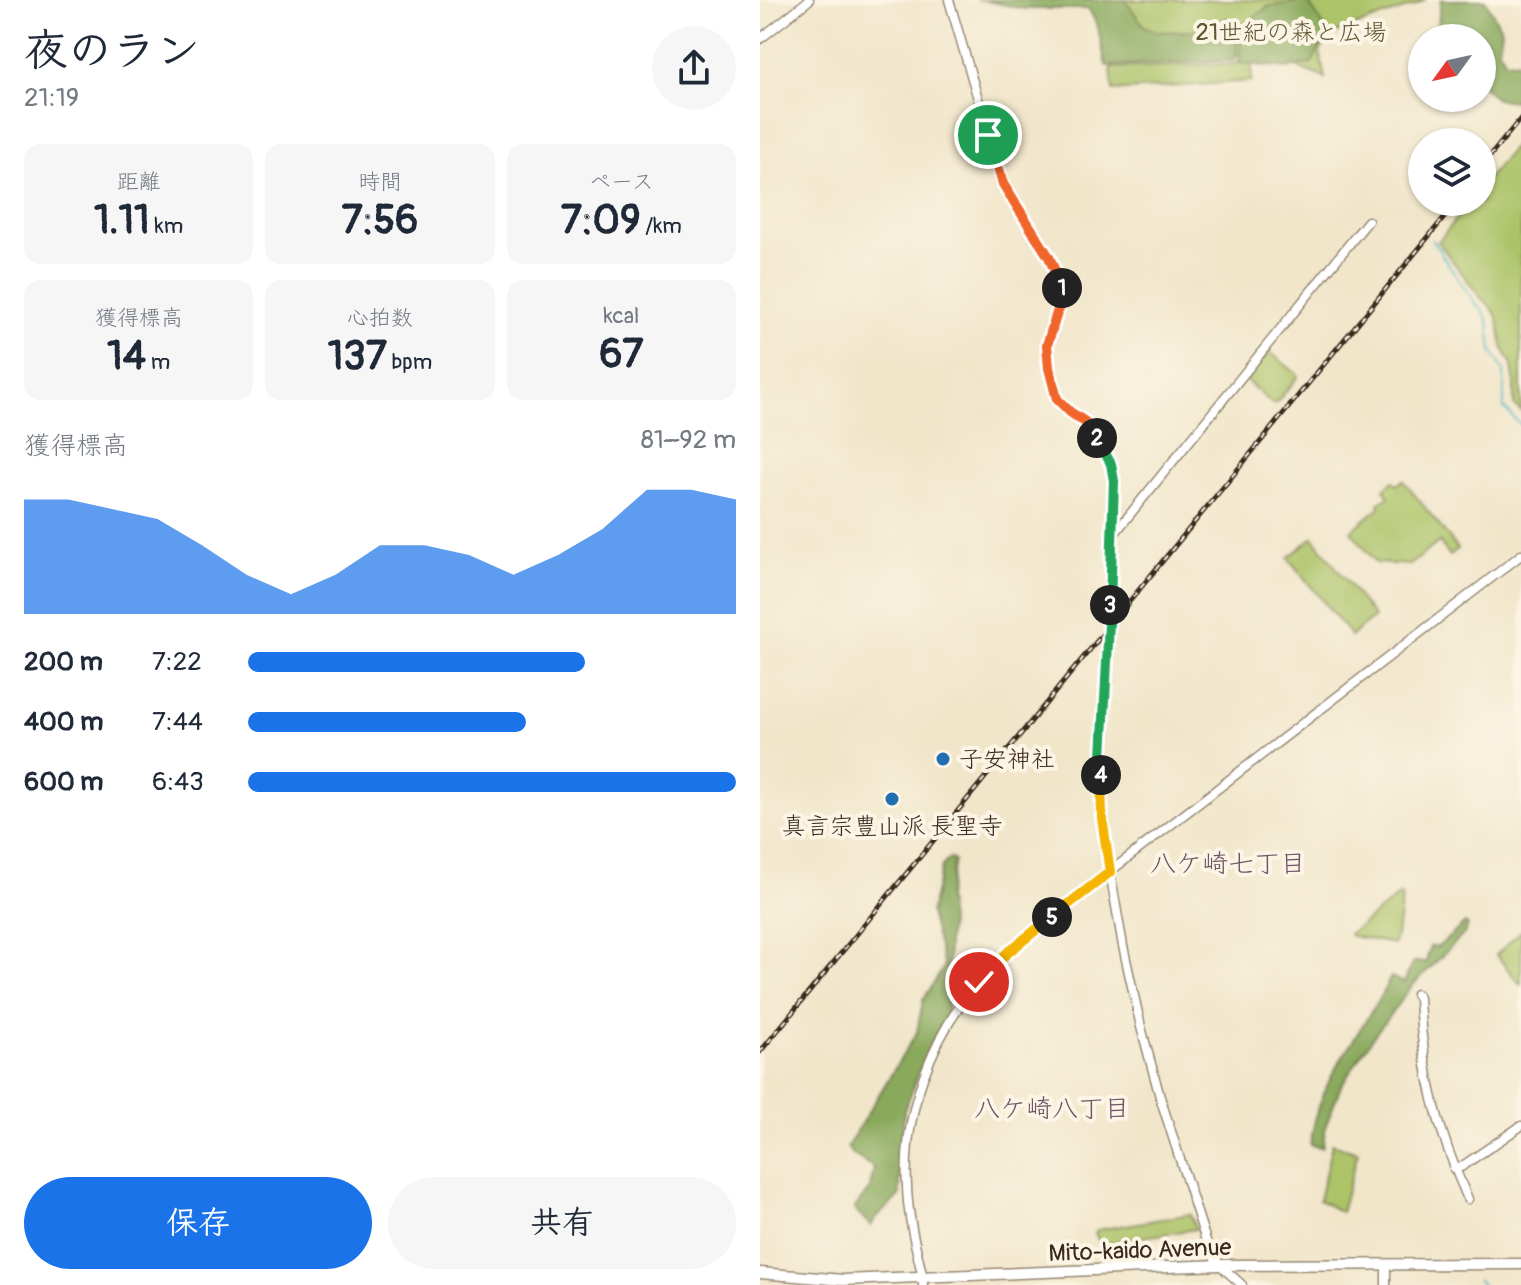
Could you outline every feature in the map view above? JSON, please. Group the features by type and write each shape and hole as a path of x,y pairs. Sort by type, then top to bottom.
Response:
{"highway":[{"name":"Mito-kaido Avenue","path":"760,1273 822,1282 926,1283 1220,1265 1521,1264"}],"street":[{"path":"760,39 809,0"},
{"path":"949,0 1003,184 1049,257 1061,285 1061,300 1047,345 1057,399 1085,422 1111,464 1114,481 1113,535 1101,788 1110,872 1130,982 1160,1097 1209,1250 1242,1285"},
{"path":"1113,535 1368,221"},
{"path":"926,1283 909,1213 907,1187 907,1157 916,1104 935,1050 958,1009 979,982 1020,942 1521,555"},
{"path":"1416,994 1431,1095 1454,1169 1468,1199"},
{"path":"1454,1169 1521,1126"},
{"path":"1386,1265 1386,1285"}],"green space":[{"path":"983,0 1125,0 1144,26 1158,32 1193,31 1228,18 1238,21 1236,60 1106,66 1098,27 1089,9 1024,9"},
{"name":"21世紀の森と広場","path":"1089,0 1424,0 1330,35 1320,52 1325,78 1260,53 1109,61"},
{"path":"1441,0 1485,0 1502,30 1499,49 1506,61 1521,62 1521,98 1516,101 1496,99 1496,24 1438,24"},
{"path":"1307,1 1327,31 1312,63 1286,68 1239,63 1242,26 1269,6"},
{"path":"1252,63 1252,81 1113,91 1111,68"},
{"path":"1521,137 1521,411 1514,405 1512,366 1503,346 1495,313 1438,242 1459,216 1496,216 1496,168"},
{"path":"1269,351 1298,377 1272,404 1245,380"},
{"path":"1403,480 1458,549 1450,556 1439,542 1410,565 1376,563 1351,531 1389,497 1384,489 1393,481 1397,485"},
{"path":"1313,537 1374,617 1351,636 1288,558"},
{"path":"950,858 954,861 947,897 950,922 947,1014 927,1053 904,1111 900,1195 871,1226 854,1209 870,1188 874,1168 852,1154 847,1147 917,1032 923,1000 944,967 930,913 942,866"},
{"path":"1400,895 1394,944 1349,934"},
{"path":"1465,923 1468,925 1464,934 1411,987 1341,1086 1326,1125 1322,1147 1310,1145 1331,1077 1391,977 1404,983 1413,962 1426,962 1430,946 1438,947"},
{"path":"1521,931 1521,985 1496,955"},
{"path":"1332,1144 1358,1152 1341,1212 1319,1200"},
{"path":"1190,1214 1196,1229 1100,1244 1095,1233 1097,1230"}],"waterway":[{"path":"1432,240 1489,323 1492,351 1504,371 1504,408 1521,425"},
{"path":"1478,1280 1482,1285"}],"railway":[{"path":"1496,149 1521,118"},
{"path":"760,1052 1446,216"}],"place":[{"name":"子安神社","path":"943,759"},
{"name":"真言宗豊山派 長聖寺","path":"892,799"}],"district":[{"name":"八ケ崎七丁目","path":"1228,863"},
{"name":"八ケ崎八丁目","path":"1052,1108"}],"route":[{"path":"979,982 1020,942 1110,872 1101,788 1114,481 1107,455 1091,430 1057,399 1047,345 1061,300 1061,285 1049,257 1003,184 988,135"}]}
